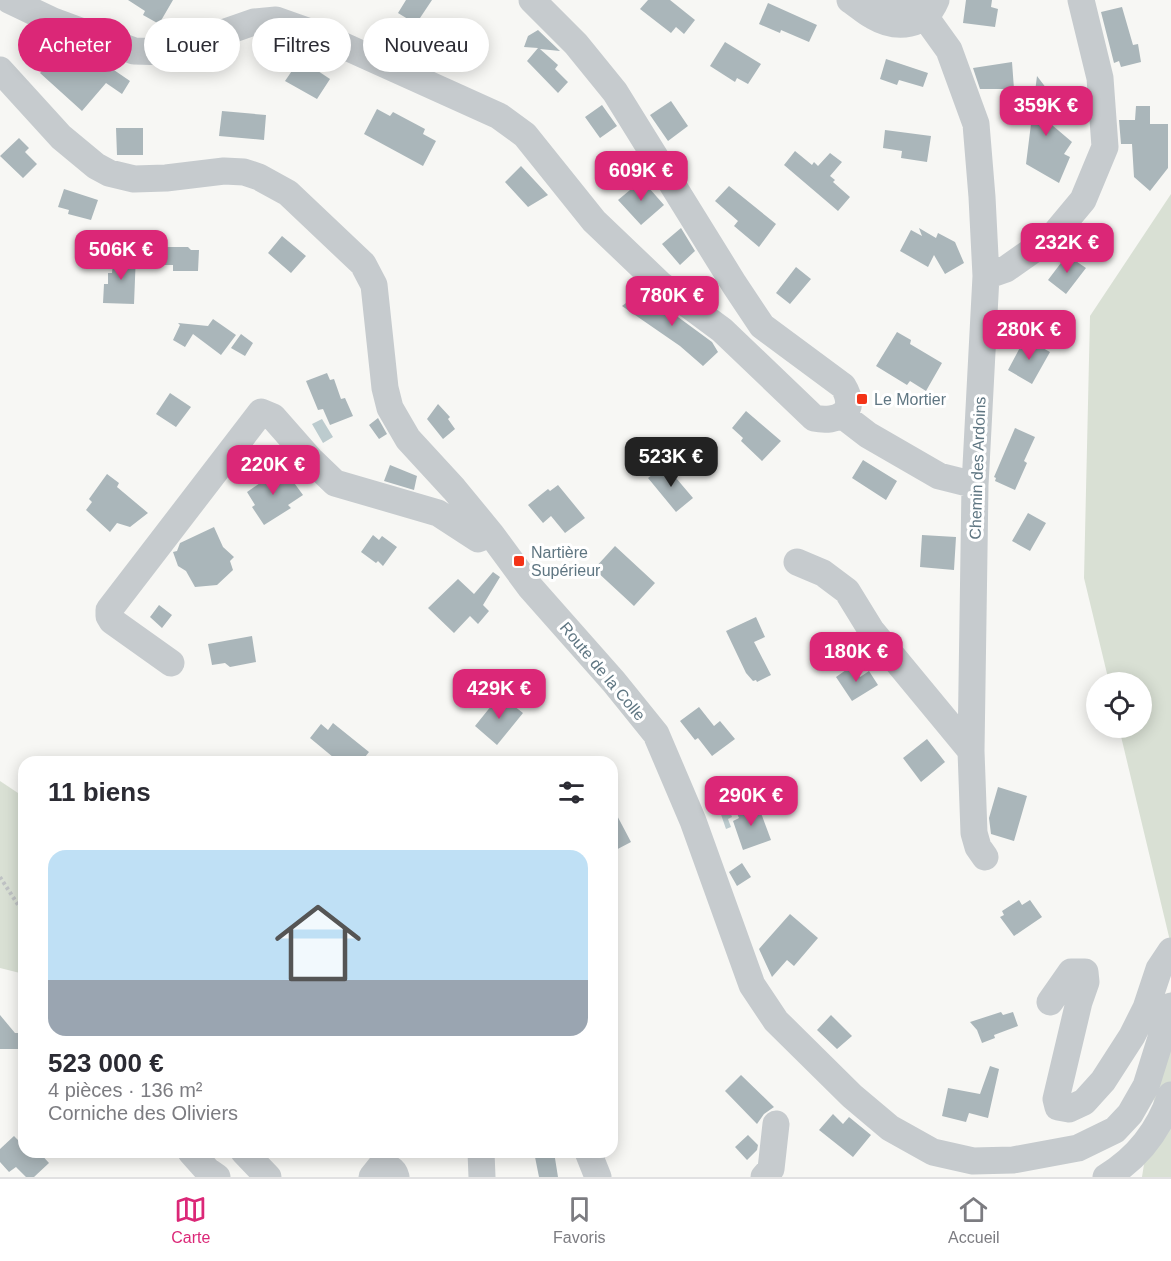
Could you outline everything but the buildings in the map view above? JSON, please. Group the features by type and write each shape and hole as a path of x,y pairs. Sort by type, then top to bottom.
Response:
{"street":[{"path":"9,0 53,21 134,51 168,52 254,22 276,20 324,37 499,116 525,135 594,221 660,284 722,330 814,418 833,420 843,415 850,403 843,386 762,326 615,92 576,44 532,0"},
{"path":"859,2 873,16 892,22 914,23 924,6 885,0"},
{"path":"986,276 1006,269 1053,236 1083,200 1105,147 1100,78 1081,0"},
{"name":"Chemin des Ardoins","path":"924,6 949,50 976,124 986,276 975,484 971,751 974,833 978,847 985,857"},
{"name":"Route de la Colle","path":"0,70 61,137 96,166 109,173 134,179 166,178 224,171 244,172 259,177 288,194 363,264 374,285 381,368 390,408 408,440 491,534 530,587 614,682 656,734 693,821 752,985 776,1021 852,1096 890,1128 933,1152 973,1161 1013,1160 1078,1148 1115,1130 1130,1114 1146,1086 1171,1006"},
{"path":"171,663 112,621 109,610 261,412 273,417 334,483 438,513 478,539 491,534"},
{"path":"843,415 868,435 939,476 975,484"},
{"path":"797,562 823,573 847,591 871,630 971,751"},
{"path":"1050,1002 1071,972 1085,972 1086,981 1056,1099 1058,1107 1069,1109 1084,1102 1103,1081 1132,1036 1146,1008 1159,969 1171,951"},
{"path":"1106,1177 1135,1156 1154,1133 1171,1095"},
{"path":"764,1177 771,1169 776,1124"},
{"path":"196,1158 217,1177"},
{"path":"250,1158 268,1177"},
{"path":"481,1158 482,1177"},
{"path":"590,1158 598,1177"},
{"path":"372,1177 380,1167 386,1167 392,1169 396,1177"}],"path":[{"path":"0,877 18,905"}],"shaded area":[{"path":"1171,194 1171,945 1121,738 1152,738 1152,672 1107,672 1084,578 1090,316"},
{"path":"322,419 333,437 323,443 312,424"},
{"path":"0,781 18,793 18,972 0,968"},
{"path":"726,800 732,817 728,819 731,827 726,829 717,803"},
{"path":"1171,990 1171,1177 1142,1177"}],"place":[{"name":"Le Mortier","path":"862,399"},
{"name":"Nartière Supérieur","path":"519,561"}]}
